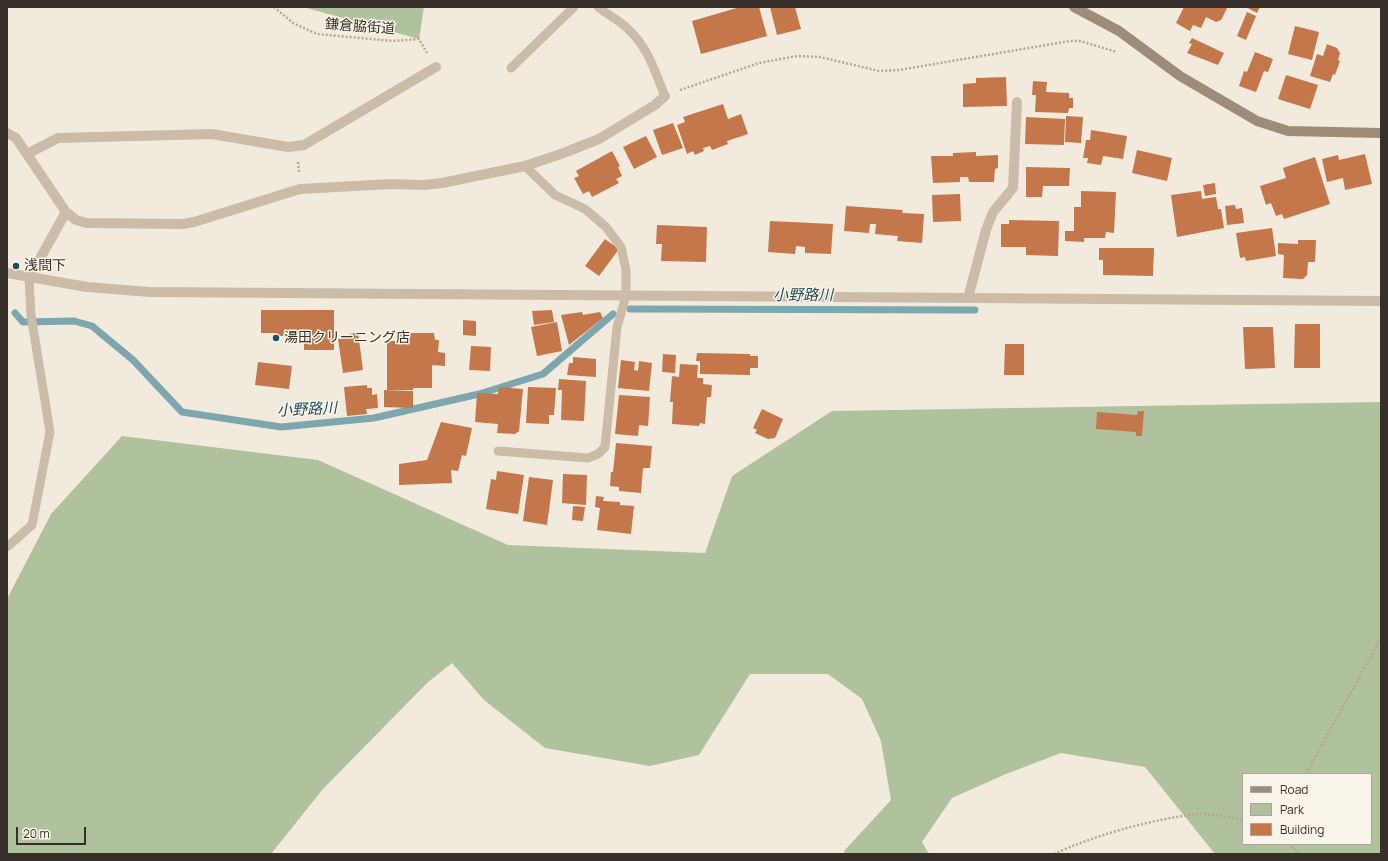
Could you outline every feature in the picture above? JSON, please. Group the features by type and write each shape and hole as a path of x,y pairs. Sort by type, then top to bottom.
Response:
{"main road":[{"path":"1074,7 1119,31 1180,76 1257,121 1288,131 1381,132"}],"street":[{"path":"27,154 58,138 212,134 288,147 304,145 436,67"},
{"path":"7,133 16,138 66,212 76,220 87,223 183,224 203,220 300,189 391,184 442,184 525,166 561,154 598,139 655,105 665,96"},
{"path":"968,298 986,230 993,212 1013,188 1017,102"},
{"path":"29,278 66,212"},
{"path":"7,273 88,287 150,292 1381,301"}],"lane":[{"path":"511,68 574,7"},
{"path":"598,7 627,27 639,39 648,55 665,96"},
{"path":"498,451 588,458 598,454 606,447 617,327 626,296 626,270 620,247 606,227 585,209 555,196 525,166"},
{"path":"7,547 32,524 50,432 31,315 29,278"}],"path":[{"name":"鎌倉脇街道","path":"274,7 294,23 317,34 393,41 418,39 436,67"},
{"path":"665,96 759,63 797,56 820,57 879,71 918,67 1080,41 1121,54"},
{"path":"297,146 300,189"},
{"path":"1307,773 1381,638"},
{"path":"1054,854 1133,827 1198,814 1242,820"},
{"path":"1289,845 1301,854"}],"green space":[{"path":"303,7 424,7 419,39"},
{"path":"1381,402 1381,854 1215,854 1145,767 1061,753 1006,774 952,798 922,842 929,854 843,854 891,800 881,741 862,699 828,674 750,674 699,755 650,766 545,748 484,700 452,663 427,683 323,789 271,854 7,854 7,599 51,514 122,436 318,460 508,545 705,553 732,476 832,411"}],"building":[{"path":"740,7 759,7 767,36 701,54 692,21"},
{"path":"770,7 795,7 801,29 777,35"},
{"path":"1184,7 1227,8 1221,20 1216,22 1206,17 1201,28 1193,25 1190,31 1176,23"},
{"path":"1246,7 1260,7 1257,13"},
{"path":"1247,12 1256,16 1246,40 1237,36"},
{"path":"1295,26 1319,32 1312,60 1288,54"},
{"path":"1192,38 1224,53 1218,65 1187,53 1192,44 1189,43"},
{"path":"1327,44 1337,48 1340,53 1338,60 1340,61 1335,75 1333,74 1330,82 1310,76 1317,54 1323,56"},
{"path":"1255,52 1273,59 1268,72 1264,71 1256,92 1239,86 1244,71 1247,72"},
{"path":"1286,75 1318,85 1310,109 1278,99"},
{"path":"1006,77 1007,106 963,107 963,84 976,83 976,78"},
{"path":"1033,81 1047,82 1046,92 1069,93 1069,98 1073,98 1073,108 1069,108 1068,113 1035,112 1036,95 1032,95"},
{"path":"723,104 728,119 741,114 748,134 727,141 728,144 712,150 710,146 703,148 704,151 695,155 693,151 687,154 677,125 685,122 683,117"},
{"path":"1066,116 1083,117 1081,143 1065,142"},
{"path":"1026,117 1065,119 1064,145 1025,144"},
{"path":"673,123 683,148 662,155 653,130"},
{"path":"1091,130 1127,136 1123,159 1103,156 1101,165 1087,163 1088,158 1083,158 1086,140 1090,140"},
{"path":"646,136 657,157 634,169 623,147"},
{"path":"1137,150 1172,158 1167,181 1132,173"},
{"path":"612,151 620,166 618,167 622,176 616,179 619,183 592,197 589,191 583,194 574,178 579,176 576,171"},
{"path":"976,152 976,156 998,155 998,168 995,169 994,182 969,182 968,177 960,177 960,182 933,183 931,156 953,156 953,153"},
{"path":"1365,154 1372,184 1345,190 1343,178 1327,182 1322,159 1338,155 1339,160"},
{"path":"1315,157 1330,204 1284,219 1282,214 1276,216 1271,203 1266,205 1260,186 1286,178 1283,168"},
{"path":"1026,167 1070,168 1069,186 1043,186 1042,197 1026,197"},
{"path":"1215,183 1216,194 1205,196 1203,185"},
{"path":"1081,191 1116,192 1114,233 1106,232 1105,238 1084,238 1084,242 1065,241 1065,231 1074,231 1074,207 1081,207"},
{"path":"1201,191 1202,199 1216,197 1218,209 1221,209 1224,228 1177,237 1171,195"},
{"path":"960,194 961,221 933,222 932,195"},
{"path":"1235,205 1236,209 1242,208 1244,223 1227,225 1225,206"},
{"path":"846,206 903,210 902,213 924,214 922,243 897,241 898,236 875,234 876,224 870,224 869,233 844,231"},
{"path":"1009,220 1059,221 1058,256 1026,255 1026,247 1001,247 1001,224 1009,224"},
{"path":"770,221 833,224 831,254 805,253 805,247 796,246 795,254 768,252"},
{"path":"657,225 707,227 706,262 661,261 662,244 656,244"},
{"path":"1272,228 1276,256 1246,261 1245,257 1240,258 1236,233"},
{"path":"605,239 619,249 599,276 585,266"},
{"path":"1298,240 1316,240 1315,262 1308,262 1307,275 1303,279 1283,278 1284,255 1278,254 1278,243 1298,244"},
{"path":"1099,248 1154,248 1153,276 1103,275 1103,260 1099,260"},
{"path":"261,310 334,310 334,350 304,350 304,336 275,336 275,333 261,333"},
{"path":"552,310 554,322 534,325 532,311"},
{"path":"582,312 583,315 600,312 603,318 569,345 561,315"},
{"path":"463,320 476,321 476,336 463,335"},
{"path":"557,322 562,351 537,356 531,327"},
{"path":"1295,324 1320,324 1320,368 1294,368"},
{"path":"1243,327 1273,327 1275,368 1245,369"},
{"path":"358,332 363,370 343,373 338,339 350,337 350,334"},
{"path":"396,333 434,333 435,340 439,340 438,352 445,353 445,366 432,365 432,388 387,390 387,341 396,341"},
{"path":"1005,344 1024,344 1024,375 1004,375"},
{"path":"471,346 491,347 490,371 469,370"},
{"path":"697,353 750,354 750,356 758,356 758,368 750,368 750,375 700,374 700,361 696,361"},
{"path":"663,354 676,355 675,373 662,372"},
{"path":"573,357 596,359 596,377 567,375 569,363 573,363"},
{"path":"621,360 635,362 634,370 638,371 639,361 652,363 649,391 618,388"},
{"path":"258,362 292,366 289,389 255,385"},
{"path":"680,364 698,365 697,378 703,378 703,384 712,385 711,397 707,397 705,424 700,423 699,426 672,424 673,402 670,402 672,376 679,377"},
{"path":"559,379 586,381 584,421 561,420 562,390 558,390"},
{"path":"367,385 367,388 372,388 372,395 377,394 378,408 366,409 367,414 347,416 344,387"},
{"path":"499,387 523,389 519,431 515,434 497,433 498,424 475,422 477,393 498,394"},
{"path":"528,387 556,388 554,415 549,415 549,424 526,423"},
{"path":"384,390 413,391 413,408 384,407"},
{"path":"619,395 650,397 648,426 639,425 638,436 615,434"},
{"path":"762,409 783,419 775,438 768,439 755,433 757,430 753,428"},
{"path":"1138,411 1144,411 1142,436 1136,436 1136,432 1096,429 1097,412 1137,415"},
{"path":"441,422 472,428 466,456 462,455 458,471 451,470 452,483 399,485 399,464 427,460"},
{"path":"616,443 652,446 650,468 643,468 641,493 619,491 619,487 610,486"},
{"path":"497,471 524,475 518,514 486,509 491,479 496,480"},
{"path":"563,474 587,475 586,505 562,503"},
{"path":"529,477 553,480 547,525 523,521"},
{"path":"596,496 604,497 603,501 620,502 620,505 634,506 631,534 597,530 600,508 595,507"},
{"path":"573,506 585,507 583,521 572,520"}],"waterway":[{"name":"小野路川","path":"630,309 975,310"},
{"name":"小野路川","path":"15,313 23,322 74,321 92,326 133,360 182,412 281,427 374,418 479,394 543,374 613,314"}],"place":[{"name":"浅間下","path":"16,266"},
{"name":"湯田クリーニング店","path":"276,338"}]}
